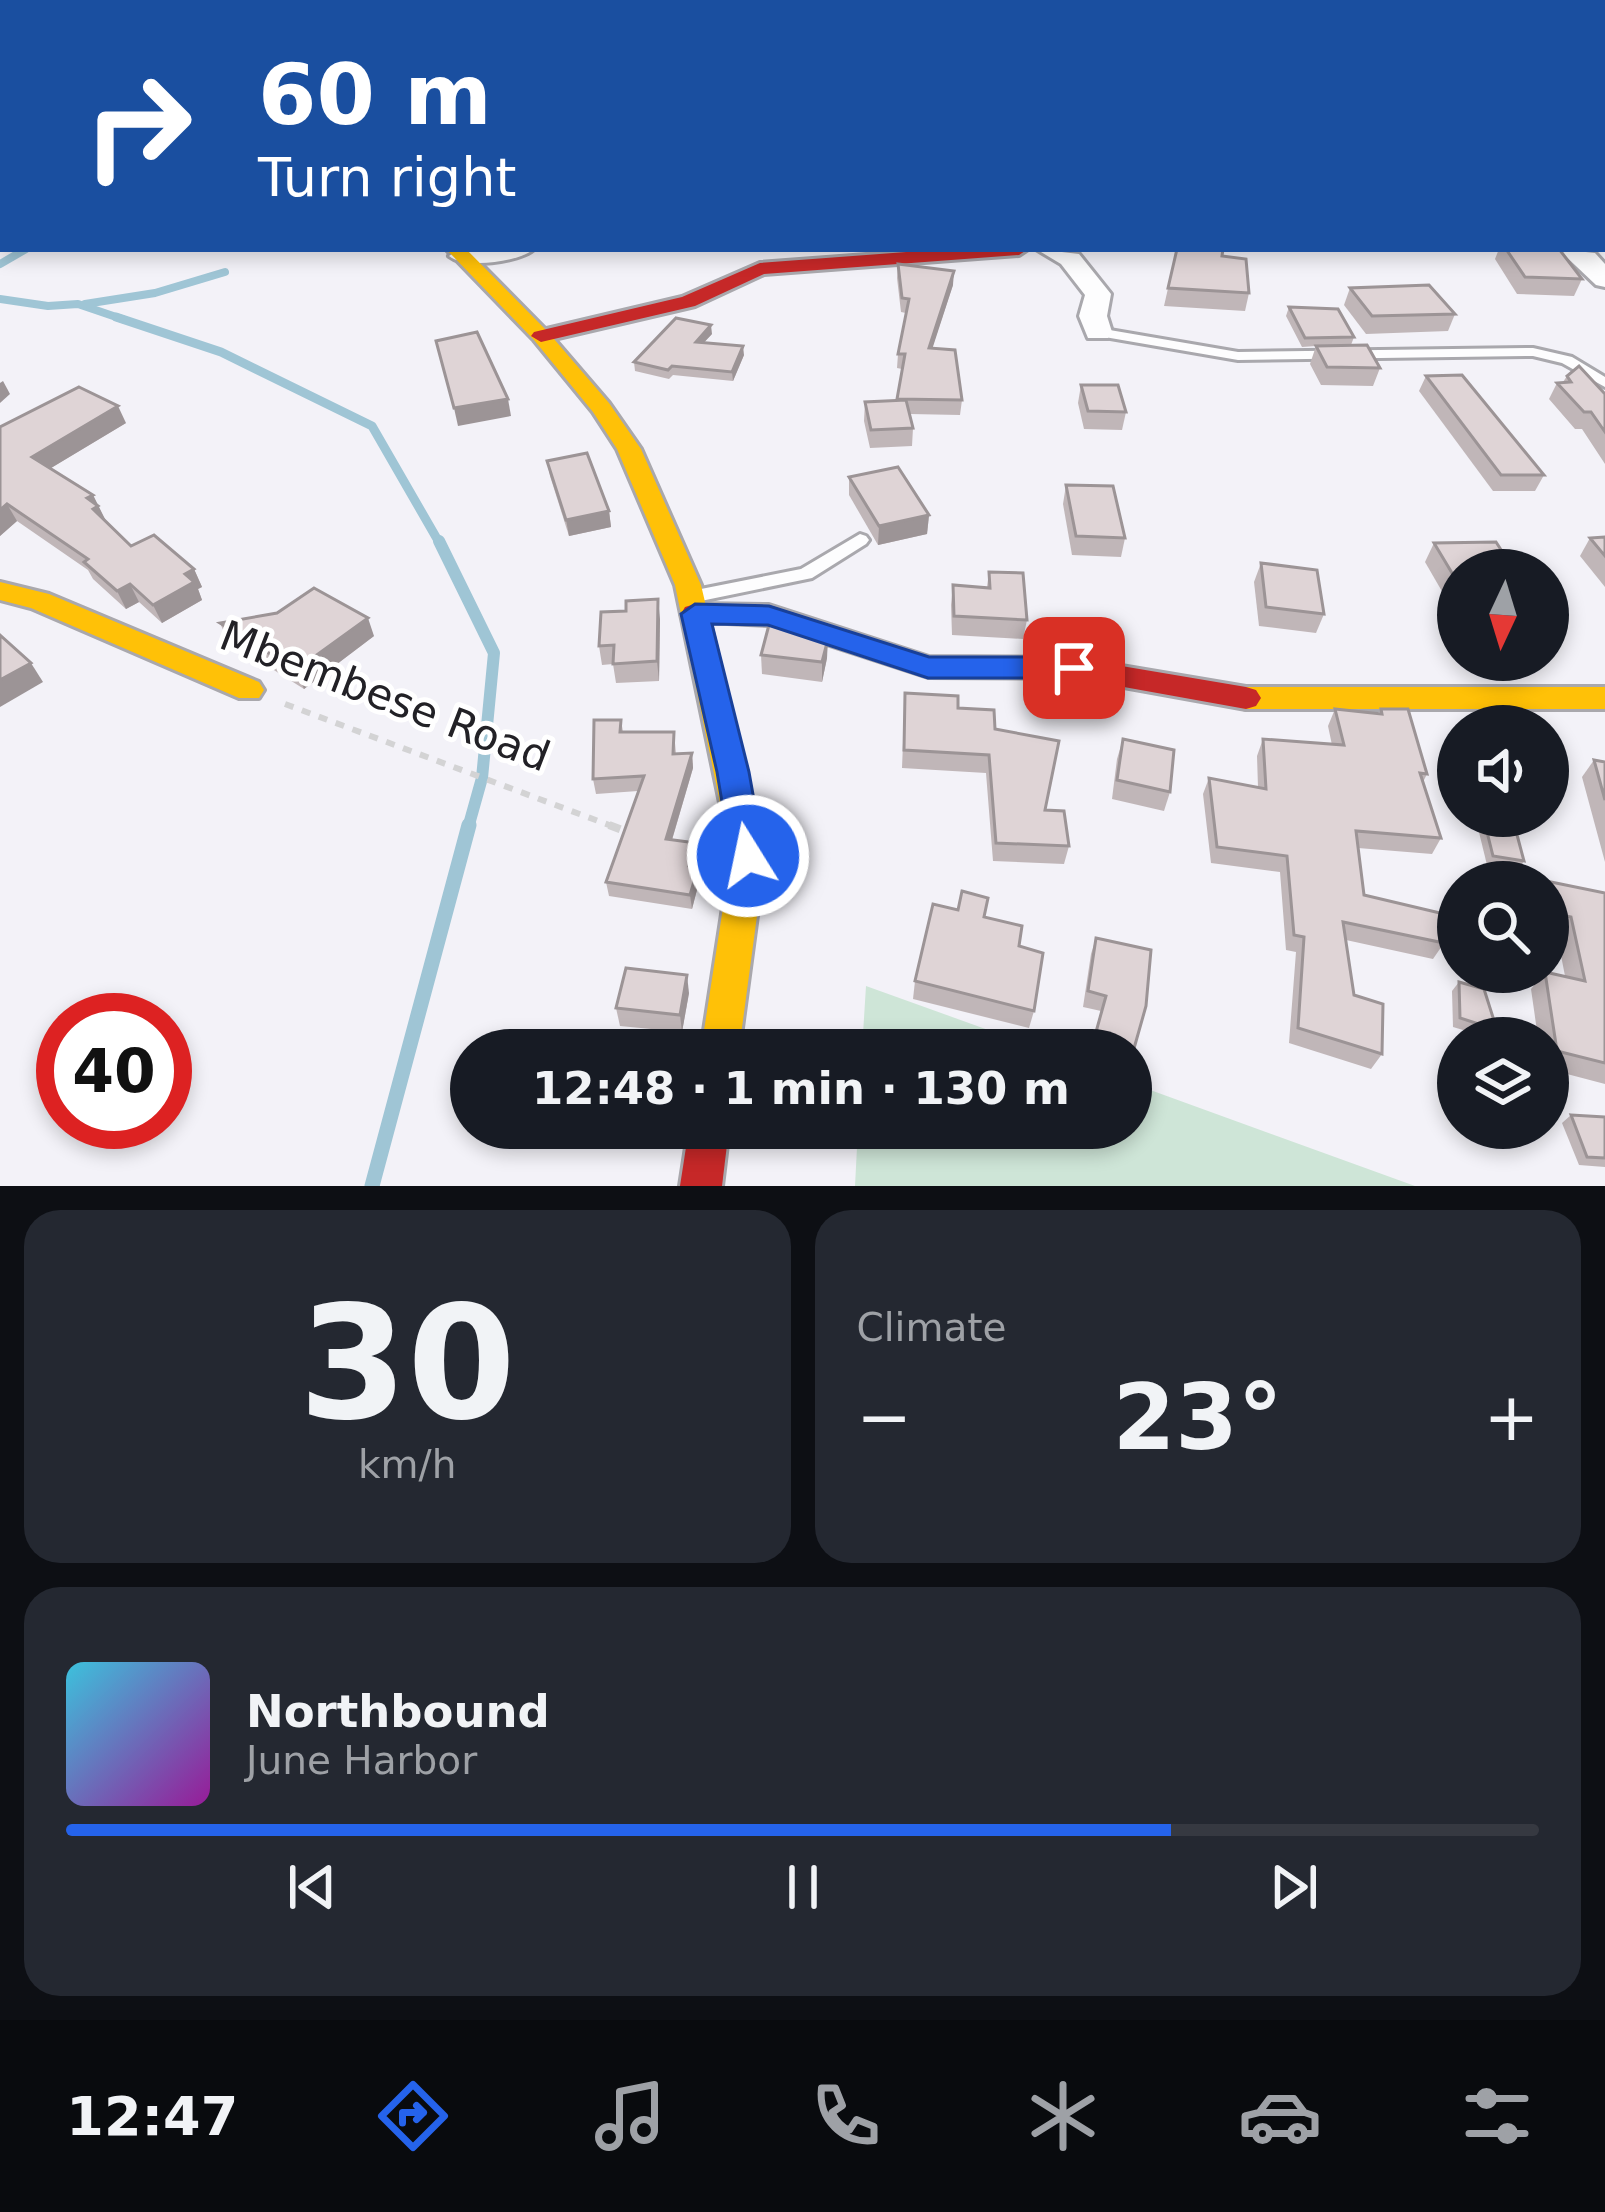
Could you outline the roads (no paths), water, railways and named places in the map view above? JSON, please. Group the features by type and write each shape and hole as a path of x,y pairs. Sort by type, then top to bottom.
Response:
{"street":[{"path":"458,252 541,336 629,448 660,512 693,606 748,856 723,1029"},
{"path":"541,336 688,302 760,269 980,252"},
{"path":"1055,252 1070,259 1097,294 1093,316 1098,332"},
{"path":"1575,252 1605,279"},
{"name":"Mbembese Road","path":"0,591 39,602 249,690"},
{"path":"693,606 769,615 928,667 1108,671 1206,695 1261,701 1605,698"},
{"path":"701,1186 706,1149"}],"lane":[{"path":"1098,332 1238,356 1533,352 1567,360 1605,383"},
{"path":"693,606 806,574 860,540"}],"waterway":[{"path":"0,264 21,252"},
{"path":"85,304 155,293 225,272"},
{"path":"0,299 48,306 78,304 125,320"},
{"path":"116,317 125,320"},
{"path":"125,320 221,352 372,426 440,544"},
{"path":"439,541 494,653 482,778 468,828"},
{"path":"372,1186 469,825"}]}
